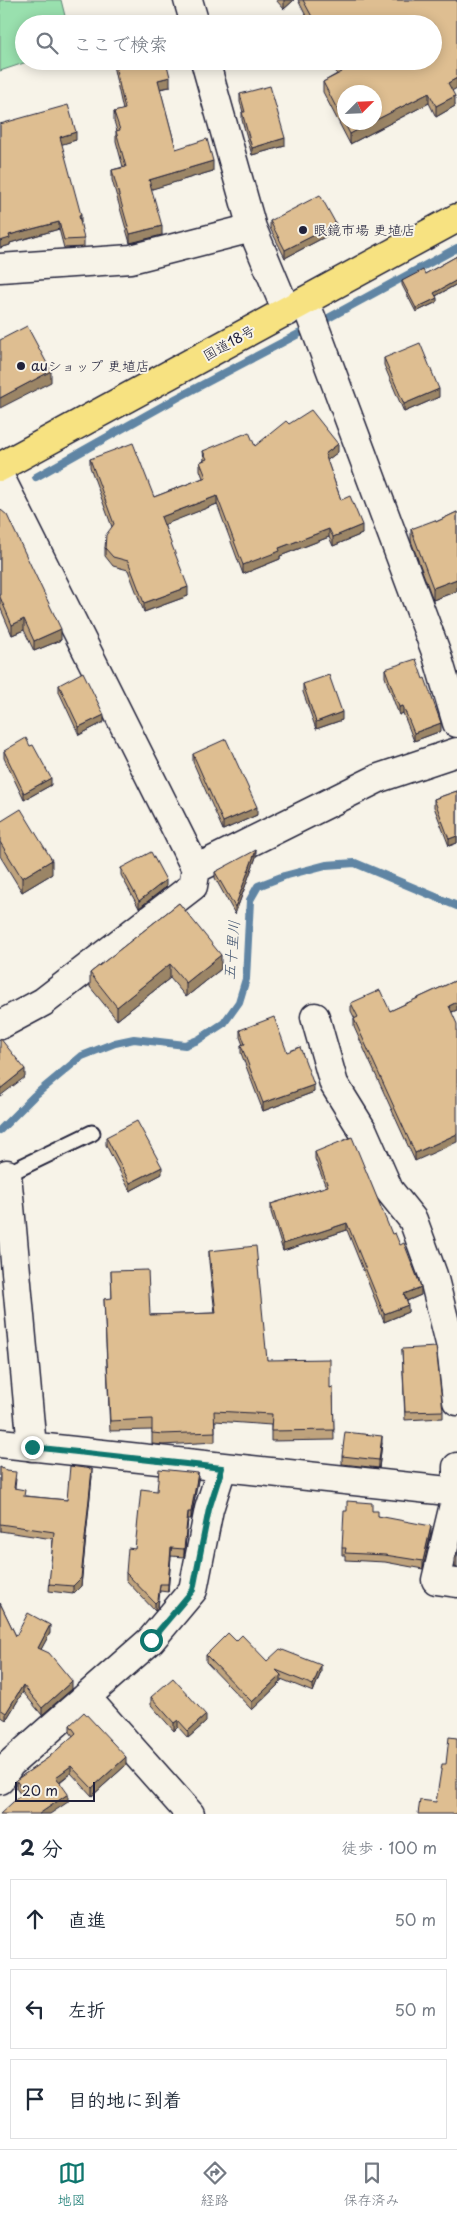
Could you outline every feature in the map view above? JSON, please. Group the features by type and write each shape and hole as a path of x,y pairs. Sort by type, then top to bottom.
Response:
{"highway":[{"name":"国道18号","path":"0,467 457,218"}],"street":[{"path":"208,70 252,228 296,306 447,648 457,723"},
{"path":"0,268 131,259 252,228"},
{"path":"0,478 196,869 193,886 43,1002 0,1025"},
{"path":"196,869 379,778 457,752"},
{"path":"315,1018 334,1084 363,1131 389,1190 413,1220 433,1275 451,1347 457,1401"},
{"path":"8,1174 6,1226 32,1447"},
{"path":"0,1443 457,1492"},
{"path":"457,1467 457,1492 436,1580 457,1583"},
{"path":"3,1767 151,1640 193,1590 209,1509 222,1468"},
{"path":"86,1697 190,1814"}],"lane":[{"path":"8,1174 92,1133"}],"green space":[{"path":"0,0 61,0 65,15 15,15 15,66 0,71"}],"building":[{"path":"303,0 457,0 457,78 448,83 455,96 436,106 429,93 382,117 382,85 337,85 337,109 323,82 342,72 341,70 442,70 442,15 311,15"},
{"path":"116,70 168,70 170,77 158,80 176,149 207,139 213,161 149,180 162,226 130,234 112,170 126,167 116,131 120,130 114,112 125,109"},
{"path":"270,86 285,138 252,148 242,112 245,112 240,94"},
{"path":"68,105 76,132 60,137 81,215 79,216 84,239 64,240 59,222 9,235 10,238 0,241 0,124"},
{"path":"348,130 357,130 350,134"},
{"name":"眼鏡市場 更埴店","path":"320,195 336,224 285,250 270,221"},
{"path":"457,256 457,280 434,293 437,298 416,308 402,281 423,270 425,274"},
{"name":"auショップ 更埴店","path":"27,326 51,371 0,398 0,340"},
{"path":"420,343 439,389 404,404 384,358"},
{"path":"311,410 338,444 325,454 341,500 350,496 362,525 333,537 329,529 279,548 280,551 243,565 217,496 161,517 188,587 144,603 128,561 113,557 105,548 106,535 114,524 90,459 133,443 154,497 206,477 200,462 207,459 203,451 249,432 255,446 286,421 289,424"},
{"path":"1,510 7,515 61,629 34,641 24,619 12,625 0,597"},
{"path":"457,512 457,579 433,588 411,529 435,520 436,522"},
{"path":"416,659 441,723 414,733 403,706 399,707 385,669"},
{"path":"83,672 104,715 79,727 59,685"},
{"path":"329,675 342,712 316,722 303,684"},
{"path":"26,738 30,746 33,745 51,778 24,793 4,751"},
{"path":"226,739 257,807 223,822 193,754"},
{"path":"457,791 457,836 449,839 434,799"},
{"path":"21,809 52,860 22,878 0,842 0,822"},
{"path":"256,850 235,907 215,872"},
{"path":"151,852 166,880 139,901 121,868"},
{"path":"179,903 221,955 186,983 170,964 117,1007 90,973"},
{"path":"457,980 457,1002 449,1006 457,1024 457,1134 415,1153 354,1019 358,1017 351,1003 380,990 390,1011"},
{"path":"274,1017 287,1052 300,1047 314,1085 263,1103 241,1045 245,1044 240,1030"},
{"path":"0,1038 25,1069 0,1089"},
{"path":"137,1121 162,1167 130,1183 106,1137"},
{"path":"352,1137 392,1234 395,1233 400,1245 404,1243 421,1287 404,1294 408,1305 384,1314 347,1223 283,1244 271,1204 328,1186 315,1152"},
{"path":"256,1246 267,1360 330,1359 330,1388 333,1387 334,1430 271,1431 272,1414 214,1411 215,1432 152,1433 152,1419 110,1421 104,1299 112,1298 111,1271 148,1270 150,1315 216,1313 209,1251"},
{"path":"436,1347 443,1411 405,1412 402,1349"},
{"path":"345,1432 382,1436 379,1460 342,1456"},
{"path":"70,1466 92,1469 81,1578 73,1586 49,1584 54,1532 0,1524 0,1467 6,1471 16,1472 14,1488 25,1490 24,1496 67,1500"},
{"path":"159,1469 198,1473 191,1512 188,1512 184,1549 171,1548 168,1584 160,1584 158,1600 155,1603 126,1573 128,1548 135,1549 141,1489 157,1491"},
{"path":"347,1501 372,1503 372,1511 378,1511 378,1516 431,1526 423,1561 385,1555 345,1553 346,1548 342,1548 344,1511 347,1511"},
{"path":"0,1603 16,1636 28,1613 50,1625 38,1648 49,1653 72,1681 42,1708 23,1685 6,1713 0,1709"},
{"path":"228,1633 236,1641 242,1635 267,1661 280,1649 321,1665 313,1685 276,1670 281,1675 252,1702 206,1655"},
{"path":"173,1678 206,1715 188,1731 178,1720 174,1723 151,1697"},
{"path":"84,1712 126,1757 92,1788 71,1766 56,1777 68,1794 39,1814 0,1814 24,1792 16,1780 48,1758 76,1733 70,1725"},
{"path":"449,1737 457,1738 457,1814 418,1814 420,1800 436,1802 442,1764 446,1764"}],"waterway":[{"path":"321,322 457,248"},
{"path":"36,477 177,398 306,330"},
{"name":"五十里川","path":"0,1130 34,1096 82,1056 115,1043 134,1039 185,1045 198,1040 224,1023 239,1002 246,979 250,900 258,886 284,876 326,865 355,863 457,906"}],"place":[{"name":"眼鏡市場 更埴店","path":"303,230"},
{"name":"auショップ 更埴店","path":"21,366"}],"route":[{"path":"32,1447 222,1468 209,1509 193,1590 151,1640"}]}
